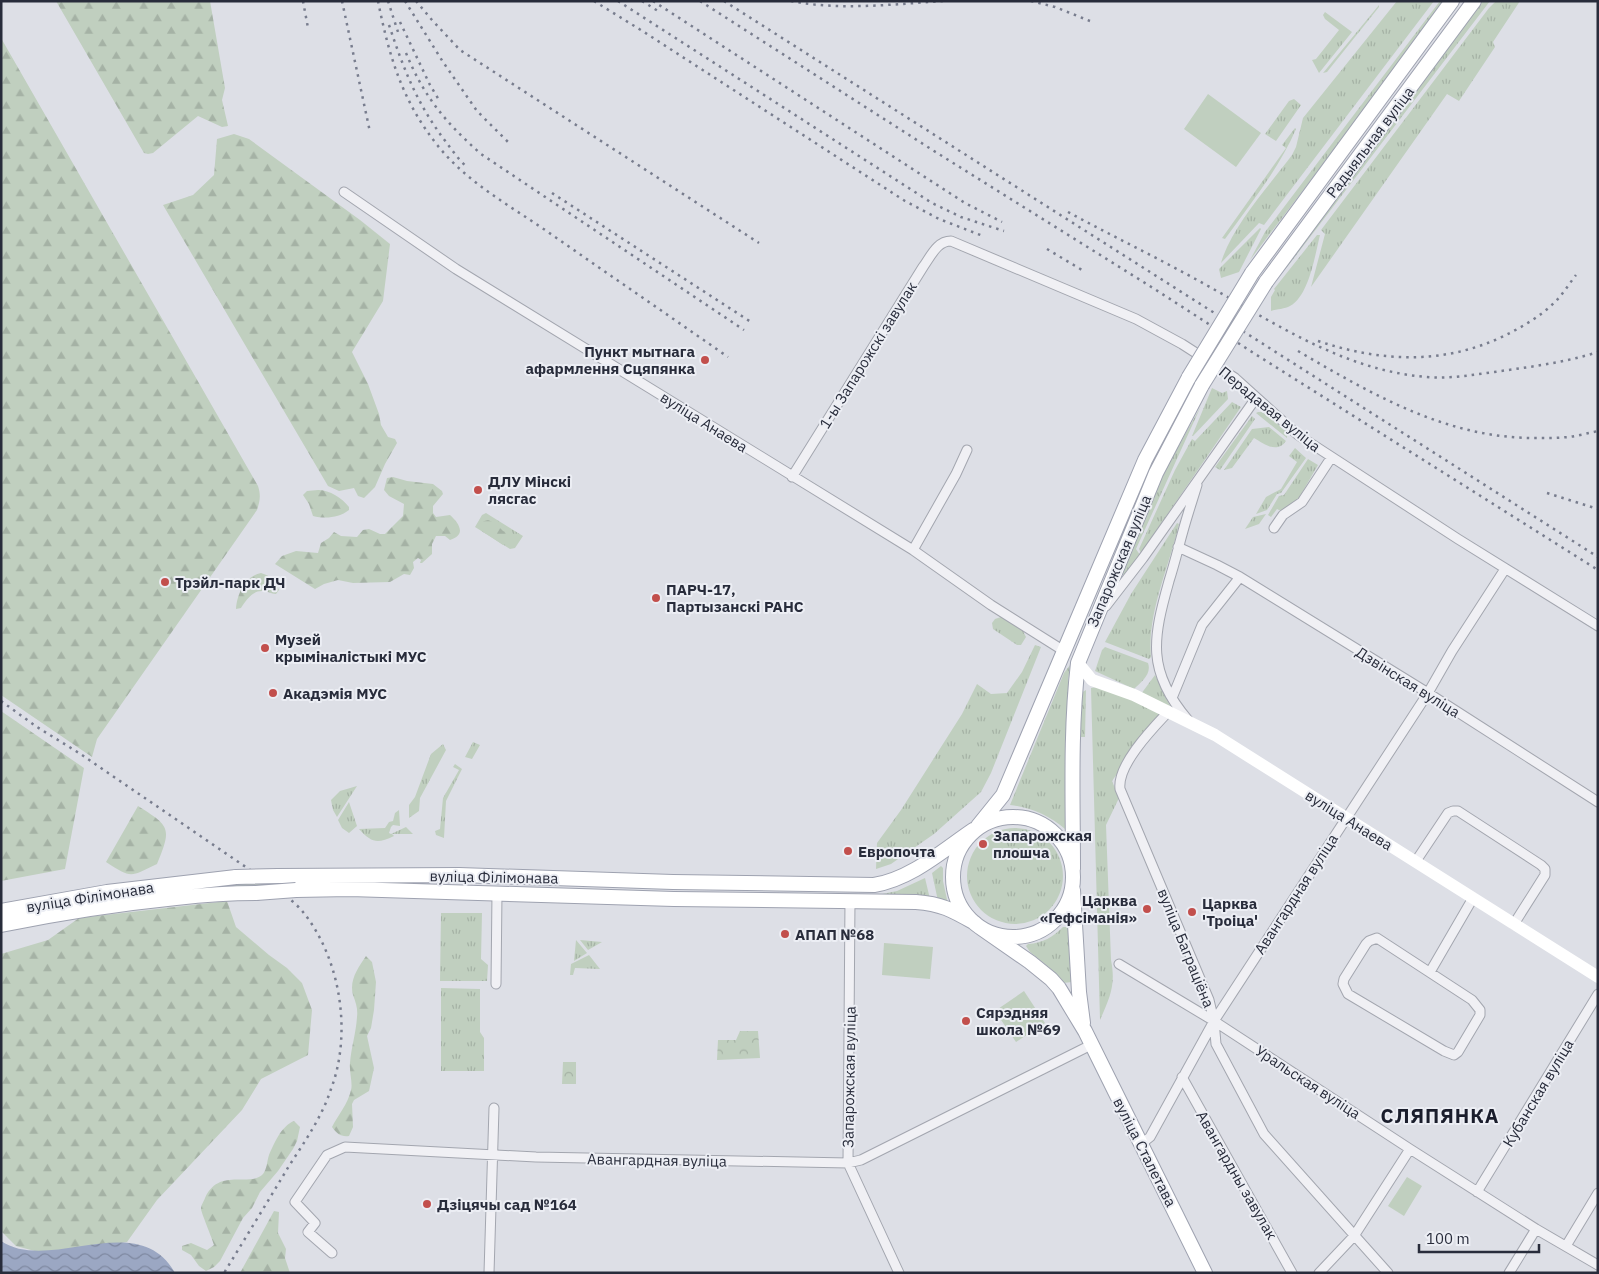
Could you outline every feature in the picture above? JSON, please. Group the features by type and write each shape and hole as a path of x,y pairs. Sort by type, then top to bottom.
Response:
{"main road":[{"name":"Радыяльная вуліца","path":"1252,273 1452,1"},
{"name":"Радыяльная вуліца","path":"1266,282 1474,1"},
{"name":"Запарожская вуліца","path":"976,828 1004,795 1145,460 1189,377 1252,273"},
{"name":"Запарожская вуліца","path":"1073,876 1072,761 1074,694 1078,663 1156,473 1202,385 1266,282"},
{"path":"1001,818 1026,818 1038,822 1058,836 1065,846 1070,857 1073,876 1078,992 1085,1031 1059,988 1051,979 978,926 965,914 959,903 954,890 954,864 965,840 976,828 1001,818"},
{"name":"вуліца Філімонава","path":"1,911 107,892 236,877 459,875 673,882 874,885 895,880 911,872 976,828"},
{"path":"459,875 459,891"},
{"path":"978,926 995,934 1010,937 1025,935 1039,930 1052,922 1062,911 1069,897 1073,876"},
{"name":"вуліца Філімонава","path":"1,925 143,901 231,893 350,889 674,899 850,900 936,904 978,926"},
{"name":"вуліца Сталетава","path":"1085,1031 1204,1273"}],"street":[{"name":"вуліца Анаева","path":"344,192 456,269 913,550 991,605 1064,651"},
{"name":"1-ы Запарожскі завулак","path":"792,477 923,267 939,245 945,241 951,241"},
{"name":"Перадавая вуліца","path":"951,241 1136,319 1182,344 1236,378 1298,435 1331,458 1598,626"},
{"path":"1094,622 1143,558 1256,398"},
{"path":"913,550 956,474 967,450"},
{"path":"1274,528 1283,515 1302,502 1331,458"},
{"path":"1190,722 1172,698 1163,680 1156,652 1156,637 1161,609 1198,480"},
{"name":"Дзвінская вуліца","path":"1178,547 1240,577 1428,693 1598,802"},
{"name":"Авангардная вуліца","path":"1142,1144 1150,1137 1214,1020 1428,693 1452,651 1505,569"},
{"path":"1172,698 1202,625 1240,577"},
{"path":"1074,694 1092,680 1078,663"},
{"name":"вуліца Анаева","path":"1092,680 1112,686 1215,735 1598,977"},
{"name":"вуліца Баграціёна","path":"1168,712 1136,749 1123,769 1119,783 1122,797 1209,1000 1214,1020 1216,1044 1264,1134 1388,1273"},
{"path":"1416,861 1448,813 1453,811 1458,812 1541,865 1545,869 1545,875 1514,924"},
{"path":"496,984 497,893"},
{"path":"1430,972 1473,898"},
{"name":"Запарожская вуліца","path":"850,900 848,1163 899,1273"},
{"path":"1378,938 1430,972 1472,1000 1480,1010 1478,1021 1458,1052 1454,1055 1444,1051 1348,994 1343,984 1344,979 1366,944 1372,939 1378,938"},
{"name":"Уральская вуліца","path":"1119,964 1214,1020 1410,1149 1536,1229 1598,1265"},
{"name":"Кубанская вуліца","path":"1478,1192 1598,994"},
{"name":"Авангардная вуліца","path":"332,1253 308,1232 315,1223 295,1202 327,1155 345,1147 493,1156 848,1163 861,1160 1091,1045"},
{"name":"Авангардны завулак","path":"1182,1078 1292,1273"},
{"path":"489,1273 494,1108"},
{"path":"1319,1273 1354,1236 1410,1149"},
{"path":"1566,1246 1598,1193"},
{"path":"1509,1273 1536,1229"}],"green space":[{"path":"56,1 210,1 225,88 222,100 228,126 222,127 198,116 153,153 144,153"},
{"path":"1397,1 1434,1 1264,225 1259,223 1221,263 1233,235 1242,221 1292,155 1296,147 1303,118"},
{"path":"1440,1 1447,1 1250,260 1265,232"},
{"path":"1483,1 1490,1 1288,266 1271,285"},
{"path":"1496,1 1520,1 1493,42 1495,47 1459,101 1447,94 1311,287 1325,234 1321,230"},
{"path":"1379,5 1327,72 1323,73"},
{"path":"1325,12 1352,32 1319,73 1312,60 1316,59 1339,30 1325,19 1323,15"},
{"path":"1,38 260,492 257,510 97,739 92,757 1,695"},
{"path":"1208,94 1261,133 1236,167 1184,129"},
{"path":"1294,99 1301,105 1276,141 1265,134 1289,101"},
{"path":"1295,128 1289,144 1273,172 1225,239 1222,238 1286,148 1282,145"},
{"path":"234,134 249,139 390,244 383,301 352,352 368,384 381,425 388,437 395,439 397,443 375,487 364,498 358,496 354,488 339,491 328,486 163,205 193,195 214,175 217,139"},
{"path":"1260,228 1239,272 1221,278 1219,269"},
{"path":"1317,235 1320,235 1313,264 1302,294 1290,306 1271,311 1271,297 1274,289"},
{"path":"1212,388 1222,393 1227,391 1228,399 1192,436"},
{"path":"1232,402 1241,407 1141,553 1139,549 1175,470 1192,439 1195,441"},
{"path":"1201,406 1136,549 1140,555 1126,574 1119,576 1164,472"},
{"path":"1262,412 1287,431 1287,438 1256,413"},
{"path":"1252,416 1255,419 1220,470 1215,467"},
{"path":"1269,427 1286,441 1279,447 1270,447 1254,438 1232,468 1224,470 1252,429"},
{"path":"1295,448 1306,458 1281,493 1277,494 1267,510 1256,514 1266,497 1281,489 1297,462 1289,456"},
{"path":"1308,459 1318,465 1296,503 1283,512 1277,509 1271,517 1268,515 1279,496 1284,495"},
{"path":"393,477 407,481 433,484 443,494 433,506 433,513 436,517 450,515 460,529 458,535 450,540 445,536 436,536 432,544 432,554 422,563 420,563 421,560 418,558 413,562 414,568 410,575 404,574 390,582 353,583 338,580 315,589 275,564 282,556 296,551 318,553 321,543 334,532 341,536 357,537 363,530 369,529 385,534 403,516 404,504 389,496 384,490 387,478"},
{"path":"307,491 327,491 335,495 349,507 349,510 341,515 332,517 313,516 309,504 303,495"},
{"path":"486,513 523,536 515,548 510,549 475,527 482,515"},
{"path":"1266,514 1259,524 1245,529 1253,517"},
{"path":"488,520 495,523 503,531 512,534 513,538 503,545 482,531 479,527 481,522"},
{"path":"1177,523 1179,524 1175,541 1155,607 1152,623 1151,657 1149,659 1105,642 1131,594"},
{"path":"261,573 272,579 279,590 276,594 265,591 256,592 241,608 236,609 238,597 243,586 250,578"},
{"path":"1001,617 1023,631 1026,637 1021,645 1017,645 993,629 992,623 995,619"},
{"path":"1035,645 1041,647 991,773 981,792 934,834 891,864 876,869 877,843 901,810 962,714 977,684 991,694 1007,693 1022,672"},
{"path":"1105,647 1148,663 1147,674 1143,681 1134,689 1095,671 1102,650"},
{"path":"1070,665 1068,681 1069,829 1065,829 1039,813 1010,805 1064,673"},
{"path":"1155,675 1171,708 1141,694"},
{"path":"1103,687 1160,713 1112,781 1119,798 1106,825 1113,977 1109,998 1100,1020 1091,688"},
{"path":"1086,690 1085,737 1081,737 1080,702 1081,693"},
{"path":"1,711 84,768 65,869 1,881"},
{"path":"473,742 480,745 472,759 465,757"},
{"path":"443,744 446,750 420,798 419,811 409,818 409,805 415,797 431,754"},
{"path":"455,764 462,769 446,801 444,838 436,835 435,831 440,829 443,798 459,770 453,767"},
{"path":"357,786 337,817 331,800 340,791"},
{"path":"349,802 357,826 349,833 342,828 338,820"},
{"path":"138,806 157,818 162,824 166,835 165,843 157,864 136,874 126,874 106,862"},
{"path":"399,810 400,826 393,825 389,833 391,834 406,827 413,834 392,834 394,836 375,841 359,829 385,828 389,822 393,821 395,813"},
{"path":"1015,828 1033,832 1049,842 1059,858 1063,876 1059,894 1049,910 1033,920 1015,924 997,920 981,910 971,894 967,876 971,858 981,842 997,832"},
{"path":"941,866 943,868 943,881 948,904 938,901 932,873"},
{"path":"925,878 930,899 877,895 897,891"},
{"path":"285,881 289,884 1,920 1,917 105,897"},
{"path":"227,901 236,927 287,968 302,983 312,1010 308,1055 261,1079 242,1110 157,1200 127,1242 46,1254 16,1246 1,1231 1,954 48,940 79,918"},
{"path":"441,913 482,913 481,959 488,965 487,981 440,981"},
{"path":"1063,927 1070,927 1072,982 1063,983 1026,946 1047,939"},
{"path":"576,940 587,953 574,961"},
{"path":"580,940 602,942 588,950"},
{"path":"884,943 933,947 930,979 882,975"},
{"path":"589,955 600,969 575,968 573,975 570,975 571,964"},
{"path":"366,956 372,962 376,982 371,1028 367,1036 374,1068 369,1091 354,1100 352,1104 353,1127 349,1136 344,1136 337,1133 332,1127 345,1105 351,1090 350,1063 357,1014 352,984 355,974"},
{"path":"441,988 480,989 480,1032 484,1038 484,1071 441,1071"},
{"path":"1024,991 1045,1023 1016,1042 995,1011"},
{"path":"740,1031 758,1031 760,1058 717,1060 718,1040 736,1040"},
{"path":"563,1062 576,1062 576,1084 562,1084"},
{"path":"294,1121 300,1127 293,1149 243,1218 220,1261 206,1271 199,1266 191,1255 182,1250 182,1246 191,1243 207,1250 214,1245 201,1209 205,1198 218,1183 226,1180 257,1178 263,1174 278,1136 289,1123"},
{"path":"1407,1177 1422,1186 1404,1216 1388,1206"},
{"path":"274,1211 279,1212 278,1233 286,1249 285,1258 290,1273 240,1273"}],"water":[{"path":"1,1241 21,1249 44,1251 117,1243 139,1245 159,1254 175,1273 1,1273"}],"railway":[{"path":"303,1 308,28"},
{"path":"342,1 370,132"},
{"path":"378,1 392,59 406,95 426,129 450,159 490,193 728,357"},
{"path":"388,1 398,32"},
{"path":"405,1 443,62 477,111 511,145"},
{"path":"416,1 460,50 759,243"},
{"path":"594,1 905,201 939,219 983,236"},
{"path":"618,1 932,203 961,217 1004,231"},
{"path":"642,1 658,11"},
{"path":"653,1 965,203 1002,222"},
{"path":"700,1 1598,570"},
{"path":"724,1 1598,557"},
{"path":"791,1 829,6 887,5 944,1"},
{"path":"1031,1 1055,7 1090,21"},
{"path":"400,22 439,100"},
{"path":"389,25 400,57 419,100 436,128 466,166"},
{"path":"406,53 428,96 457,131 481,154 744,330"},
{"path":"552,193 751,322"},
{"path":"1068,212 1191,276 1312,344 1367,365 1396,373 1426,377 1452,377 1546,364 1598,352"},
{"path":"1047,249 1082,270"},
{"path":"1318,341 1365,353 1388,356 1435,356 1458,352 1504,336 1531,321 1555,302 1576,275"},
{"path":"1298,351 1385,399 1414,412 1475,432 1508,437 1561,438 1598,431"},
{"path":"1547,493 1598,509"},
{"path":"1,701 275,887 303,912 316,931 326,952 334,974 341,1021 341,1045 331,1089 313,1129 224,1273"}],"place":[{"name":"Пункт мытнага афармлення Сцяпянка","path":"705,360"},
{"name":"ДЛУ Мінскі лясгас","path":"478,490"},
{"name":"Трэйл-парк ДЧ","path":"165,582"},
{"name":"ПАРЧ-17, Партызанскі РАНС","path":"656,598"},
{"name":"Музей крыміналістыкі МУС","path":"265,648"},
{"name":"Акадэмія МУС","path":"273,693"},
{"name":"Запарожская плошча","path":"983,844"},
{"name":"Европочта","path":"848,851"},
{"name":"Царква «Гефсіманія»","path":"1147,909"},
{"name":"Царква 'Троіца'","path":"1192,912"},
{"name":"АПАП №68","path":"785,934"},
{"name":"Сярэдняя школа №69","path":"966,1021"},
{"name":"Дзіцячы сад №164","path":"427,1204"}],"district":[{"name":"СЛЯПЯНКА","path":"1440,1115"}]}
